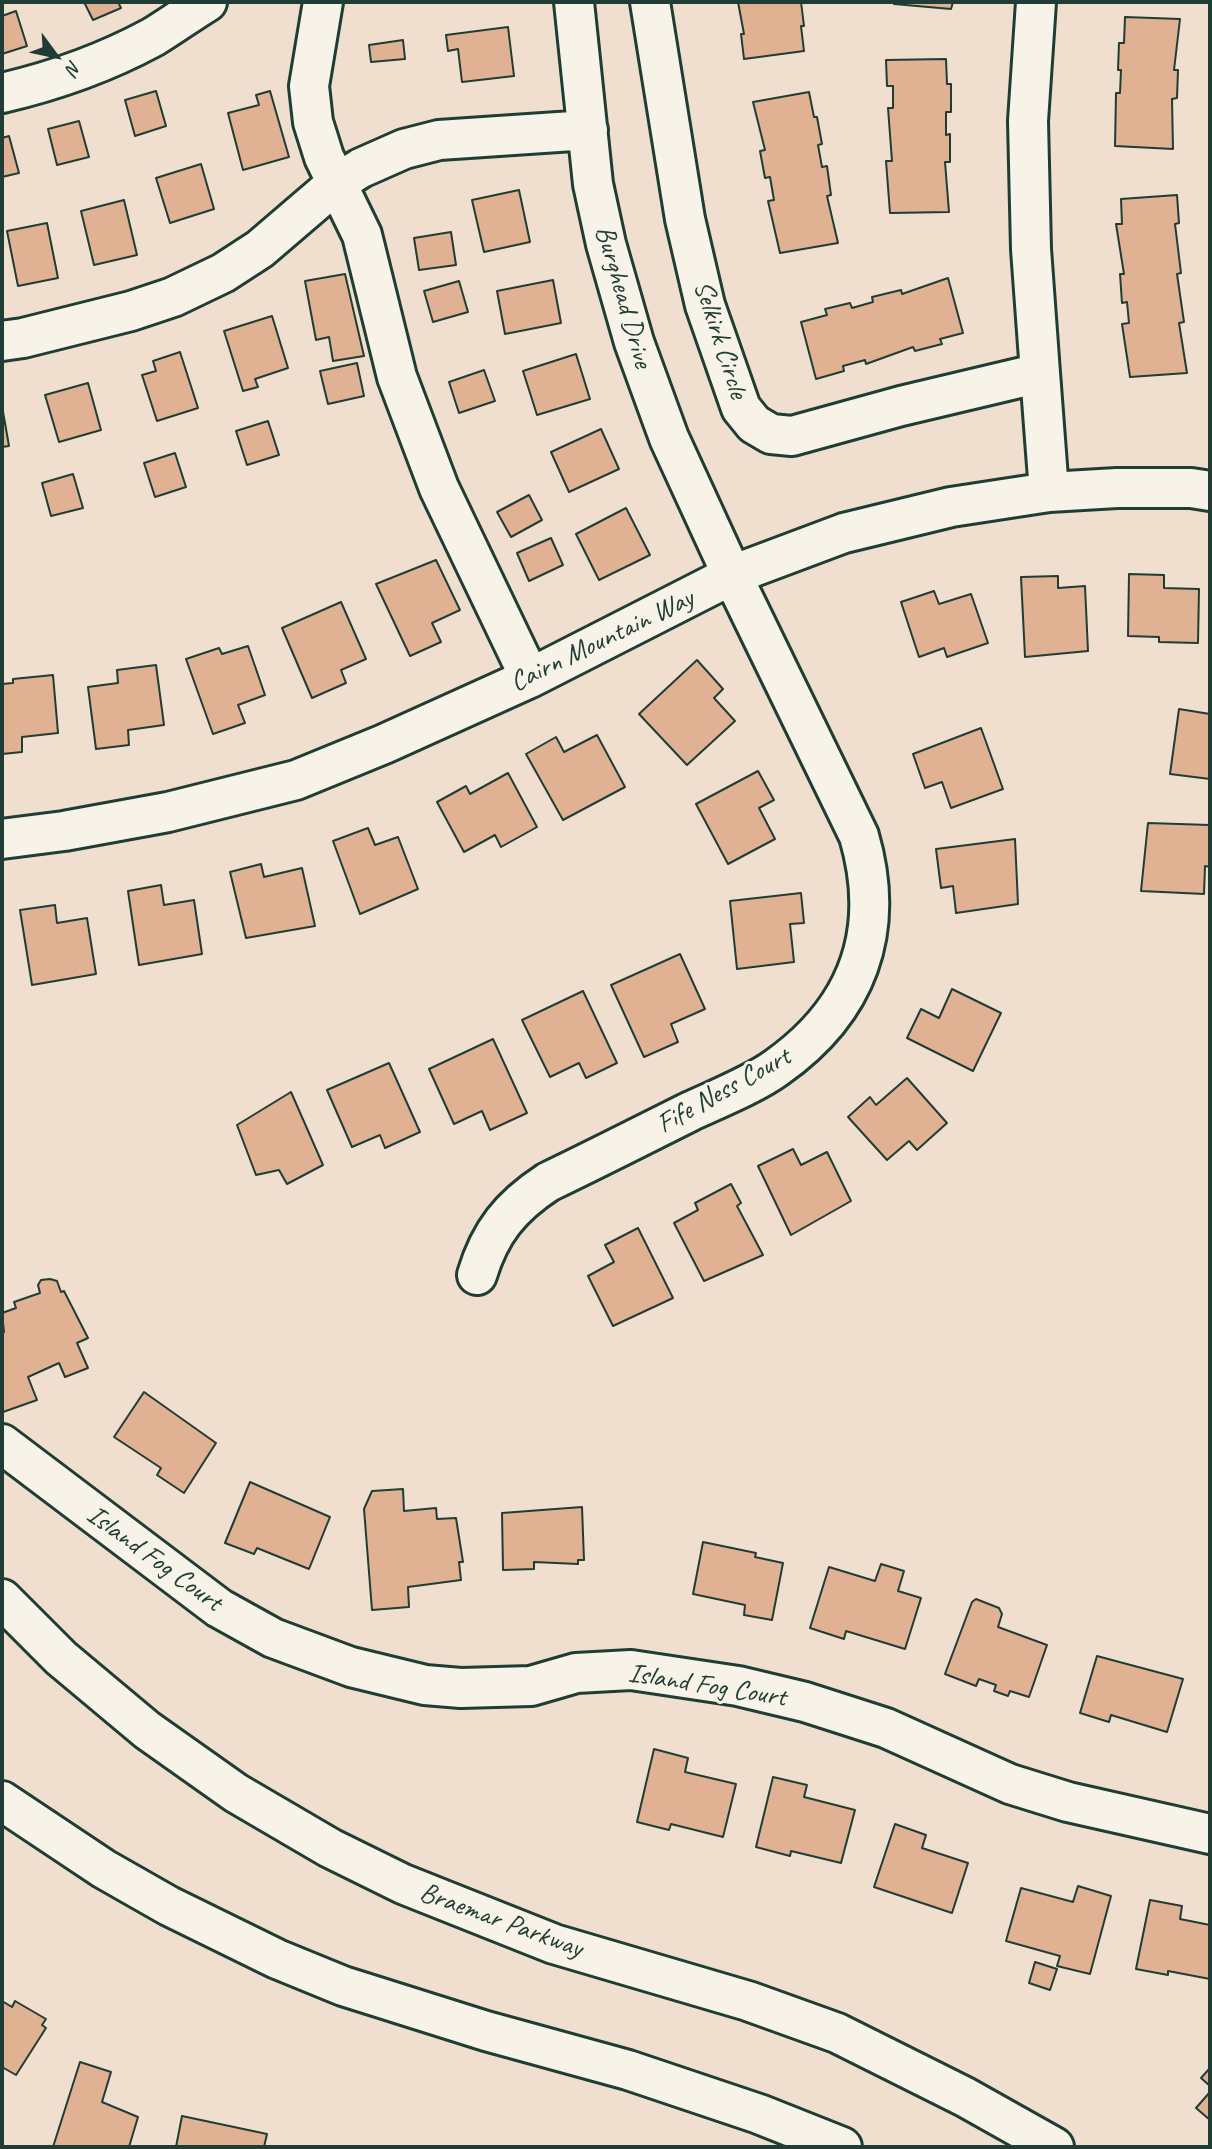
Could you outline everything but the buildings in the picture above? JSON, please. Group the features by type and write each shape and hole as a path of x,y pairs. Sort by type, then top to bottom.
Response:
{"street":[{"path":"2,93 35,86 102,62 154,36 207,2"},
{"path":"323,2 309,86 313,122 324,157 362,235 397,377 439,488 530,678"},
{"name":"Burghead Drive","path":"574,2 593,184 606,244 634,342 669,438 732,575"},
{"name":"Selkirk Circle","path":"650,2 685,219 705,306 741,408 754,424 771,434 792,436 901,406 1040,373"},
{"path":"1036,2 1028,121 1031,249 1049,492"},
{"path":"2,341 95,320 173,297 223,273 260,249 337,183 361,167 404,149 439,140 588,130"},
{"name":"Cairn Mountain Way","path":"2,839 168,812 296,780 384,744 530,678 732,575 844,533 951,507 1049,492 1117,488 1191,488 1210,491"},
{"name":"Fife Ness Court","path":"477,1275 485,1250 502,1221 525,1197 548,1182 774,1070 808,1044 836,1011 857,974 866,942 870,892 859,836 732,575"},
{"name":"Island Fog Court","path":"2,1444 219,1608 273,1639 351,1667 425,1685 461,1688 531,1686 576,1673 631,1670 738,1686 805,1702 886,1728 1010,1784 1068,1802 1210,1834"},
{"name":"Braemar Parkway","path":"2,1599 61,1658 147,1730 236,1793 330,1848 403,1884 554,1944 748,2001 837,2033 964,2097 1054,2147"},
{"path":"2,1801 104,1870 277,1959 344,1986 486,2031 641,2074 759,2113 842,2147"}]}
